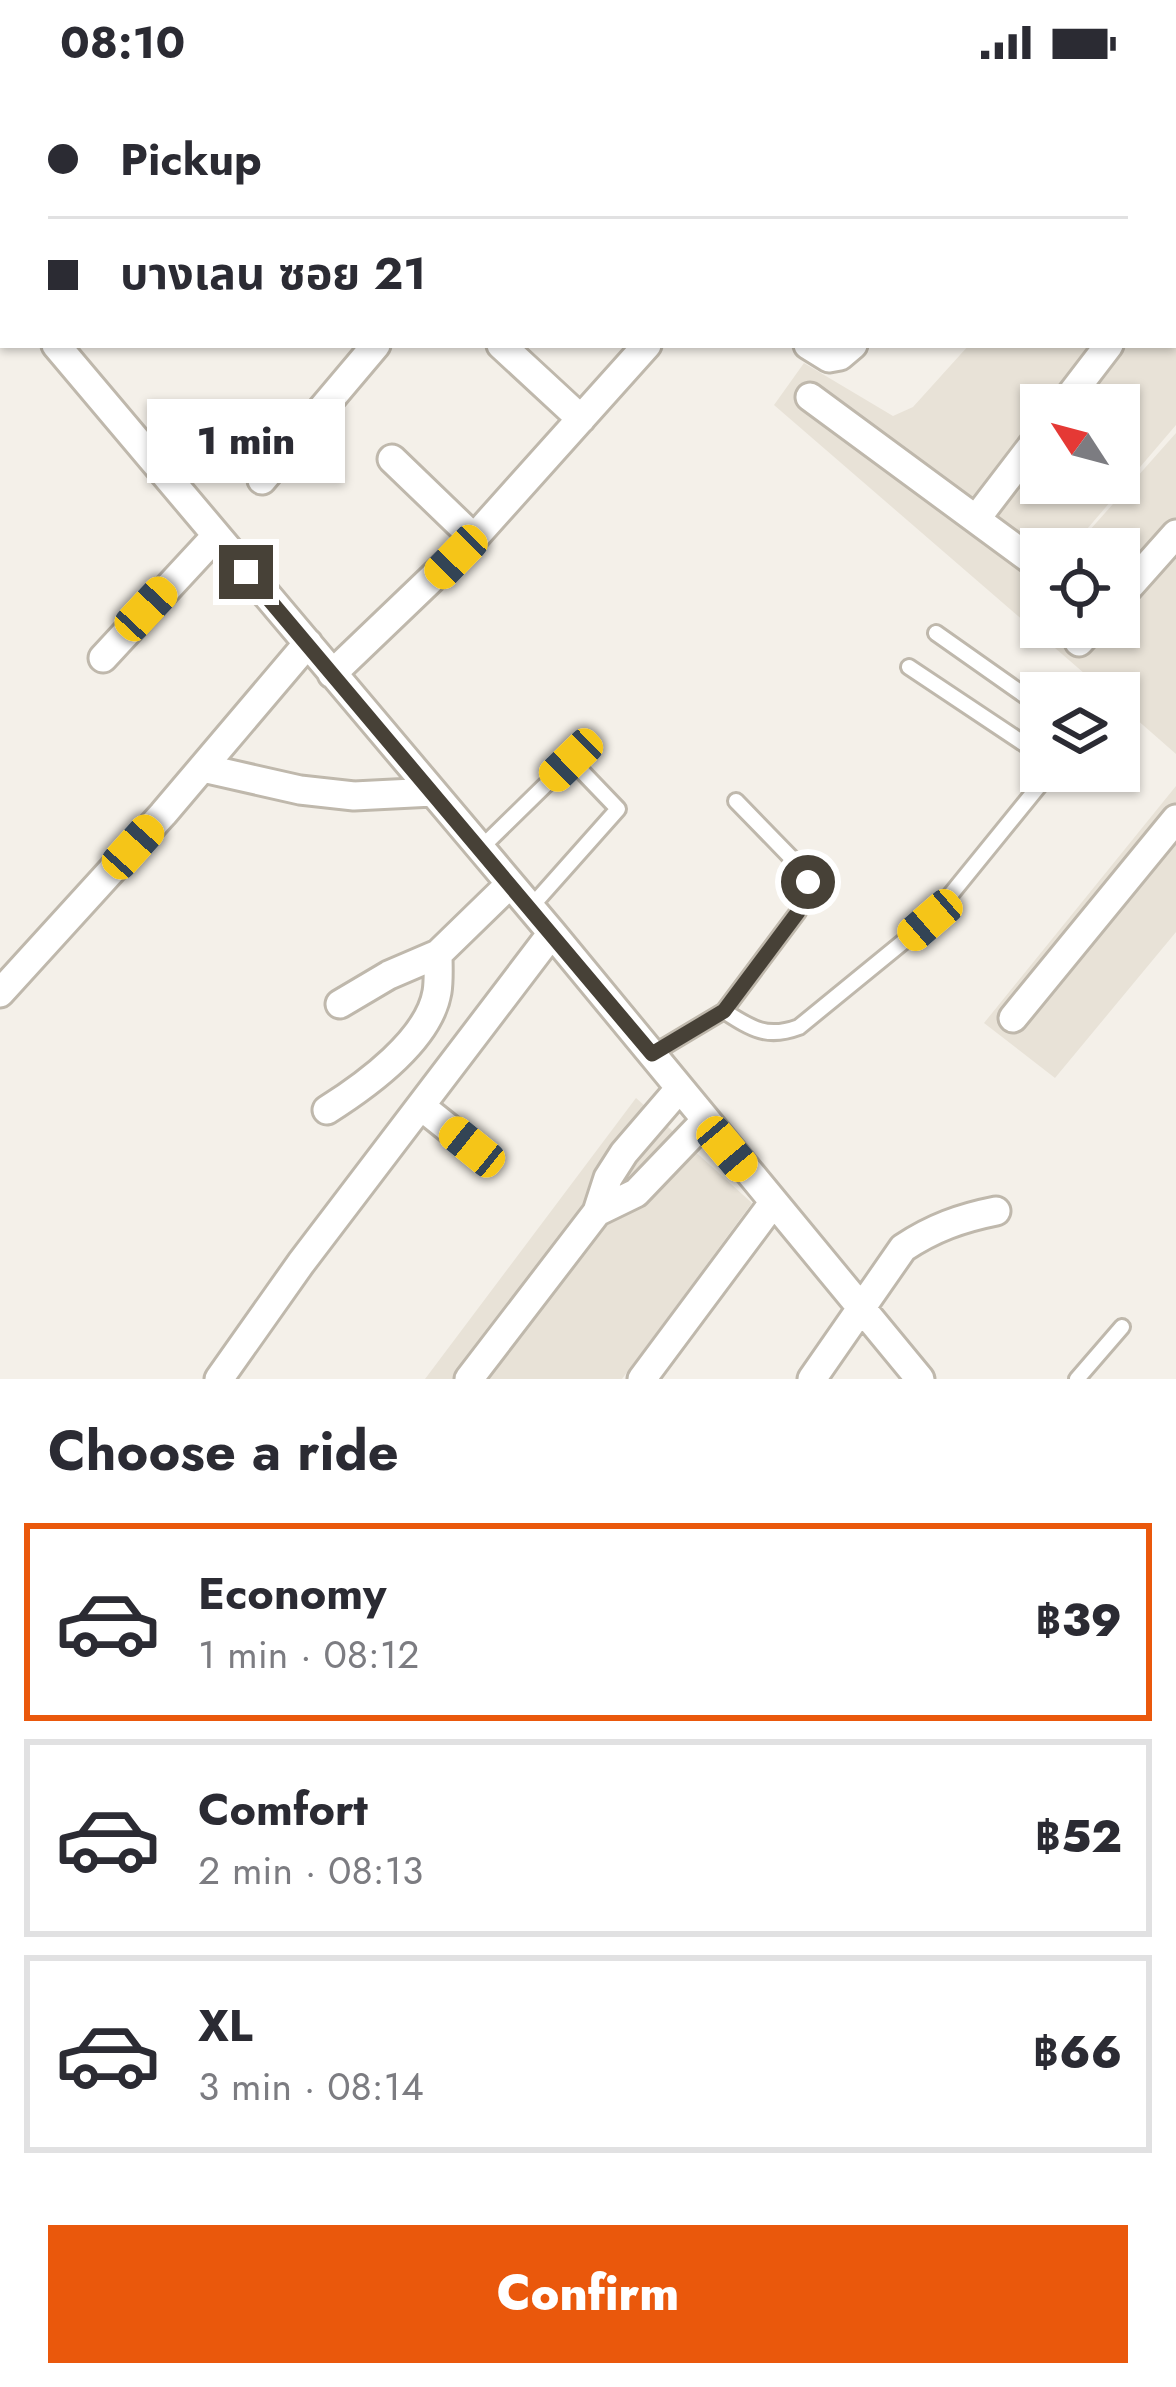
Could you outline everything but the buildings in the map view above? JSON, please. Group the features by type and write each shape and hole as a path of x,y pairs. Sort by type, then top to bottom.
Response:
{"street":[{"path":"64,348 920,1379"},
{"path":"262,480 373,348"},
{"path":"504,348 581,419"},
{"path":"332,674 474,538 644,348"},
{"path":"813,348 829,358 849,348"},
{"path":"1079,384 1107,348"},
{"path":"810,397 1020,552"},
{"path":"392,459 474,538"},
{"path":"976,519 1020,461"},
{"path":"1140,575 1176,535"},
{"path":"104,658 216,536"},
{"path":"0,994 308,643"},
{"path":"202,768 300,790 354,796 433,792"},
{"path":"1013,1018 1176,819"},
{"path":"340,1004 438,953 510,884"},
{"path":"219,1379 301,1263 552,933"},
{"path":"327,1110 375,1079 428,1014 436,995 438,953"},
{"path":"469,1379 597,1211 608,1178 624,1153 679,1089"},
{"path":"422,1107 472,1147"},
{"path":"597,1211 636,1192 704,1122"},
{"path":"643,1379 773,1203"},
{"path":"812,1379 903,1248 959,1219 996,1211"}],"lane":[{"path":"936,633 1020,692"},
{"path":"909,667 1020,741"},
{"path":"481,849 571,760 618,809 530,908"},
{"path":"724,1011 762,1033 777,1035 800,1027 930,920 1034,792"},
{"path":"652,1054 724,1011 798,912 808,882 804,871 736,801"},
{"path":"1077,1379 1122,1327"}],"shaded area":[{"path":"966,348 1176,348 1176,425 1140,467 1140,384 1020,384 1020,504 1108,504 1088,528 1020,528 1020,618 774,405 804,363 893,416 913,407"},
{"path":"1176,433 1176,754 1140,722 1140,672 1083,672 1055,648 1140,648 1140,528 1092,528 1113,504 1140,504 1140,474"},
{"path":"1176,786 1176,932 1055,1078 984,1023"},
{"path":"636,1098 752,1203 622,1379 425,1379"}],"route":[{"path":"246,572 652,1054 724,1011 798,912 808,882"}]}
